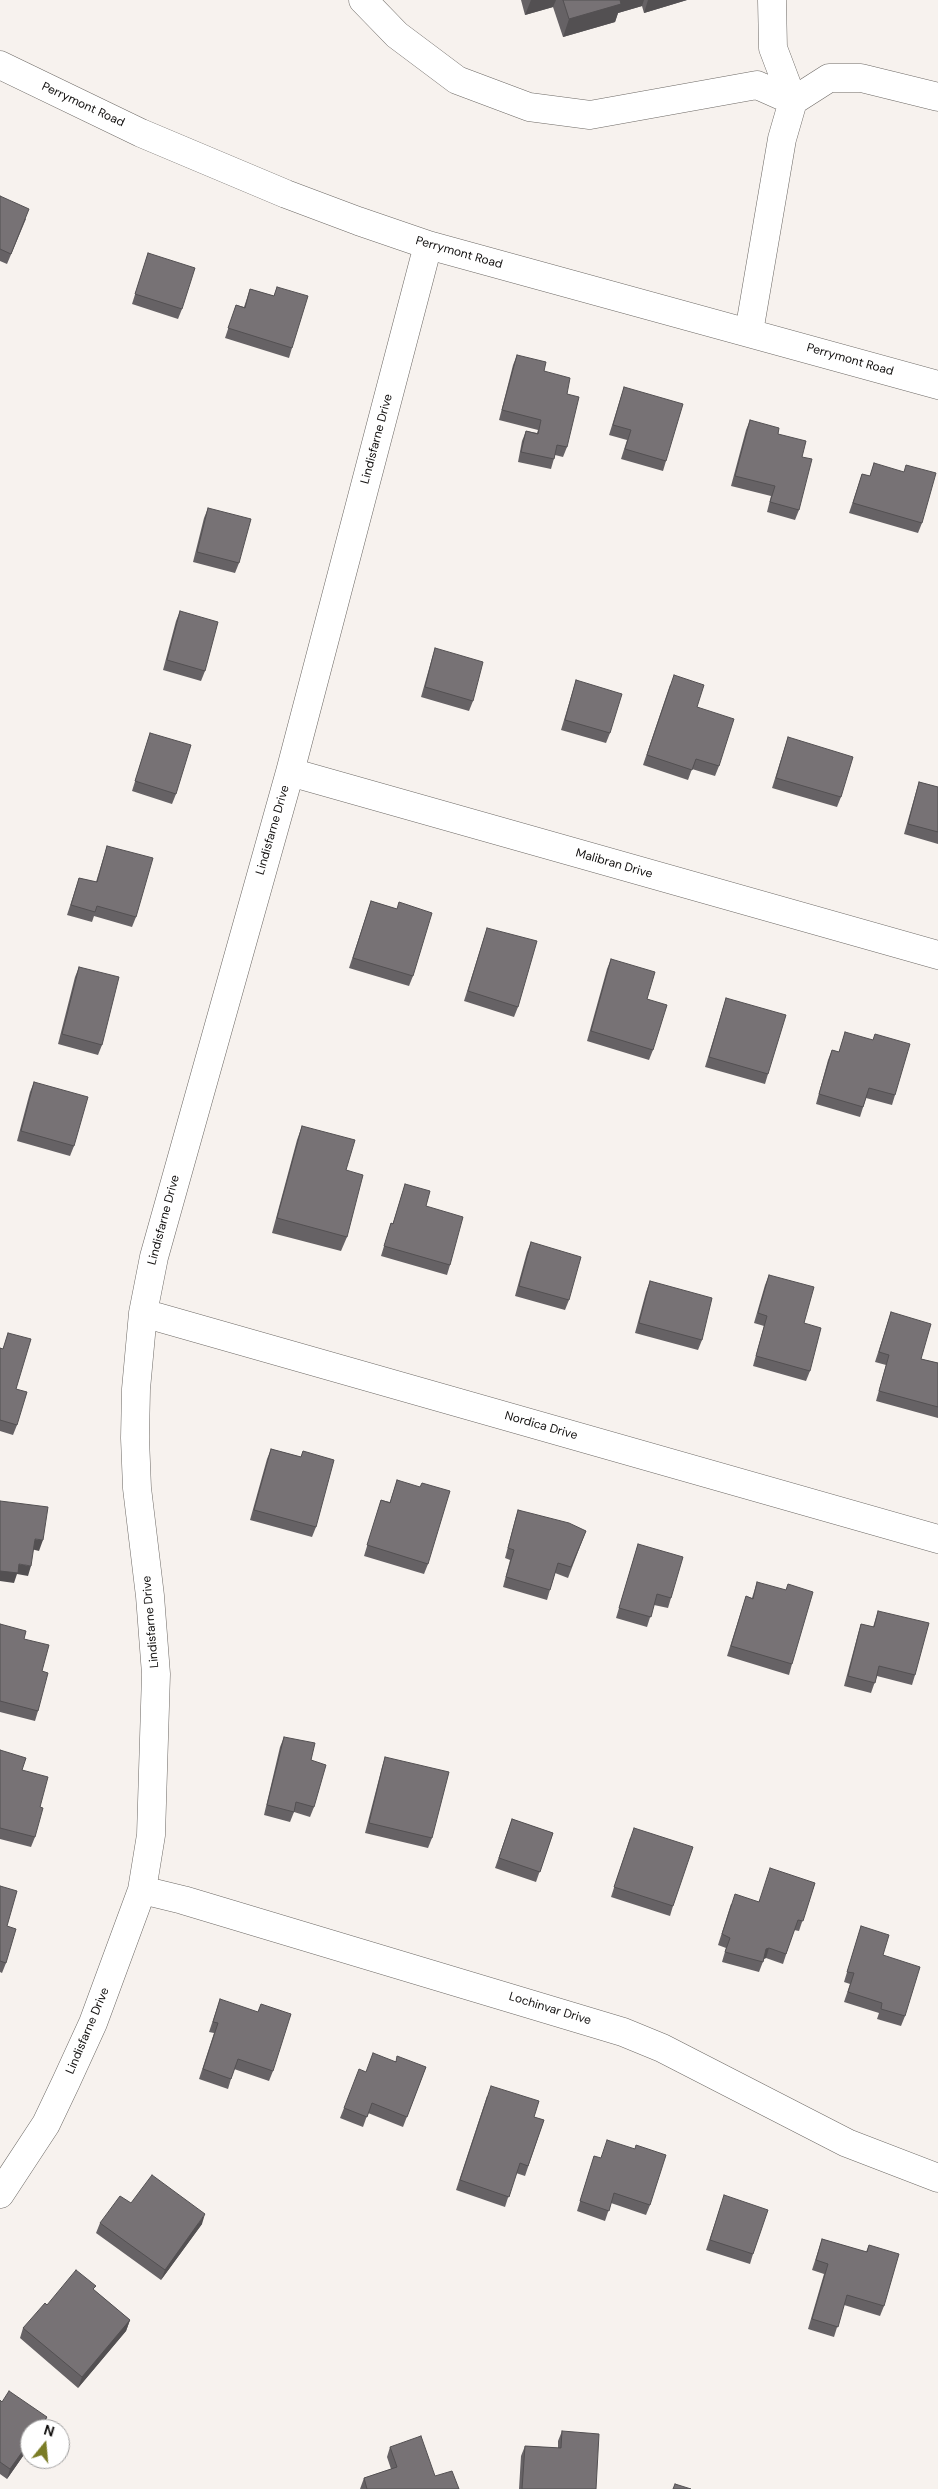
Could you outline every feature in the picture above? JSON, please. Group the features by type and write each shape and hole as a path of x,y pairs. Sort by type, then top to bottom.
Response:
{"street":[{"path":"363,0 397,35 457,80 530,107 590,115 757,85 793,101"},
{"path":"749,332 782,139 793,101 773,48 772,0"},
{"name":"Perrymont Road","path":"0,65 103,115 215,165 313,204 428,245 938,385"},
{"path":"793,101 830,78 861,78 938,96"},
{"name":"Lindisfarne Drive","path":"0,2194 46,2124 66,2082 93,2022 142,1890 151,1835 156,1674 150,1596 137,1488 135,1438 137,1382 143,1313 154,1257 290,772 428,245"},
{"name":"Malibran Drive","path":"290,772 938,955"},
{"name":"Nordica Drive","path":"143,1313 938,1539"},
{"name":"Lochinvar Drive","path":"142,1890 211,1908 623,2032 662,2048 847,2143 938,2178"}],"building":[{"path":"563,0 620,0 621,4 569,19"},
{"path":"0,196 29,209 11,254 0,249"},
{"path":"148,253 195,268 182,309 135,294"},
{"path":"277,287 308,296 292,348 228,328 236,305 245,308 250,289 274,296"},
{"path":"517,355 546,362 544,371 570,378 567,394 579,397 567,447 557,445 554,459 521,452 526,431 538,434 541,420 502,410"},
{"path":"624,387 683,404 666,461 625,449 631,430 613,425"},
{"path":"750,420 779,428 778,434 806,441 802,457 812,459 799,510 770,502 775,486 735,476"},
{"path":"874,463 904,472 906,465 936,473 922,523 853,503 862,474 870,476"},
{"path":"208,508 251,519 239,563 197,552"},
{"path":"180,611 218,622 205,671 167,660"},
{"path":"435,648 483,662 473,701 425,687"},
{"path":"674,675 704,685 697,707 734,719 719,766 696,759 692,770 647,755"},
{"path":"576,680 622,694 610,733 565,720"},
{"path":"150,733 191,745 176,794 135,781"},
{"path":"788,737 853,757 841,797 776,778"},
{"path":"919,782 938,787 938,832 908,824"},
{"path":"107,846 153,858 136,917 97,906 95,912 71,905 79,878 97,882"},
{"path":"371,901 397,909 399,902 432,913 413,976 353,958"},
{"path":"487,928 537,941 518,1007 468,991"},
{"path":"611,959 655,972 647,999 667,1005 653,1050 591,1031"},
{"path":"79,967 119,977 102,1045 62,1034"},
{"path":"726,998 786,1015 768,1074 709,1057"},
{"path":"845,1032 873,1040 875,1034 910,1044 895,1095 869,1088 863,1107 819,1094 832,1050 839,1052"},
{"path":"34,1082 88,1097 74,1146 21,1131"},
{"path":"302,1126 355,1140 346,1170 363,1175 347,1237 277,1218"},
{"path":"405,1184 430,1191 426,1206 463,1217 450,1265 384,1246"},
{"path":"531,1242 581,1257 569,1300 519,1286"},
{"path":"769,1275 814,1287 804,1323 821,1328 810,1371 756,1356 767,1316 758,1313"},
{"path":"650,1281 712,1298 702,1340 639,1323"},
{"path":"891,1312 931,1324 921,1359 938,1363 938,1407 879,1391 889,1355 879,1352"},
{"path":"8,1333 31,1339 16,1389 27,1392 17,1425 0,1420 0,1348 3,1349"},
{"path":"271,1449 301,1457 303,1451 334,1460 316,1527 254,1510"},
{"path":"397,1480 420,1487 422,1483 450,1491 428,1564 367,1545 381,1500 390,1503"},
{"path":"0,1501 48,1507 43,1540 35,1539 31,1566 19,1564 18,1573 0,1571"},
{"path":"518,1510 569,1523 586,1531 571,1567 558,1563 550,1590 506,1577 514,1550 508,1548"},
{"path":"638,1544 683,1557 671,1598 657,1594 651,1617 619,1608"},
{"path":"757,1582 786,1590 788,1584 813,1592 792,1664 731,1646 746,1596 753,1599"},
{"path":"878,1611 929,1623 915,1675 879,1666 875,1683 848,1676 861,1624 874,1627"},
{"path":"0,1624 26,1631 24,1639 49,1645 42,1671 48,1673 38,1711 0,1701"},
{"path":"284,1737 315,1743 311,1760 326,1765 314,1807 296,1802 294,1812 267,1805"},
{"path":"0,1750 26,1758 22,1770 48,1777 40,1807 43,1808 35,1837 0,1828"},
{"path":"385,1757 449,1772 432,1838 369,1823"},
{"path":"512,1819 553,1833 540,1872 499,1858"},
{"path":"634,1828 693,1847 673,1906 614,1887"},
{"path":"770,1868 815,1883 803,1921 798,1920 786,1954 769,1948 766,1949 763,1962 725,1952 730,1938 722,1934 735,1894 759,1902"},
{"path":"0,1886 17,1891 7,1926 16,1929 6,1963 0,1961"},
{"path":"861,1926 889,1935 883,1955 920,1967 905,2016 881,2009 882,2003 848,1992 854,1973 847,1972"},
{"path":"220,1999 258,2012 261,2004 291,2014 273,2071 238,2059 231,2079 203,2069 218,2023 213,2022"},
{"path":"373,2053 396,2062 397,2056 426,2067 407,2117 372,2103 367,2117 344,2108 359,2069 366,2072"},
{"path":"491,2086 539,2101 534,2117 544,2120 528,2166 520,2163 509,2197 460,2180"},
{"path":"607,2140 635,2149 636,2145 666,2155 650,2205 614,2193 609,2211 580,2201 594,2156 601,2158"},
{"path":"152,2175 205,2214 165,2270 100,2223 120,2196 131,2203"},
{"path":"724,2195 768,2210 753,2254 710,2240"},
{"path":"822,2239 867,2252 869,2245 899,2254 884,2306 847,2295 838,2327 812,2319 828,2264 816,2260"},
{"path":"76,2270 96,2286 93,2289 130,2320 82,2377 23,2328 45,2303 47,2305"},
{"path":"9,2391 47,2417 46,2419 20,2419 20,2455 10,2469 0,2462 0,2400 2,2402"},
{"path":"562,2431 599,2434 596,2489 522,2489 525,2446 561,2448"},
{"path":"421,2436 435,2476 452,2471 459,2489 367,2489 364,2478 397,2467 390,2447"},
{"path":"675,2484 691,2489 673,2489"}]}
